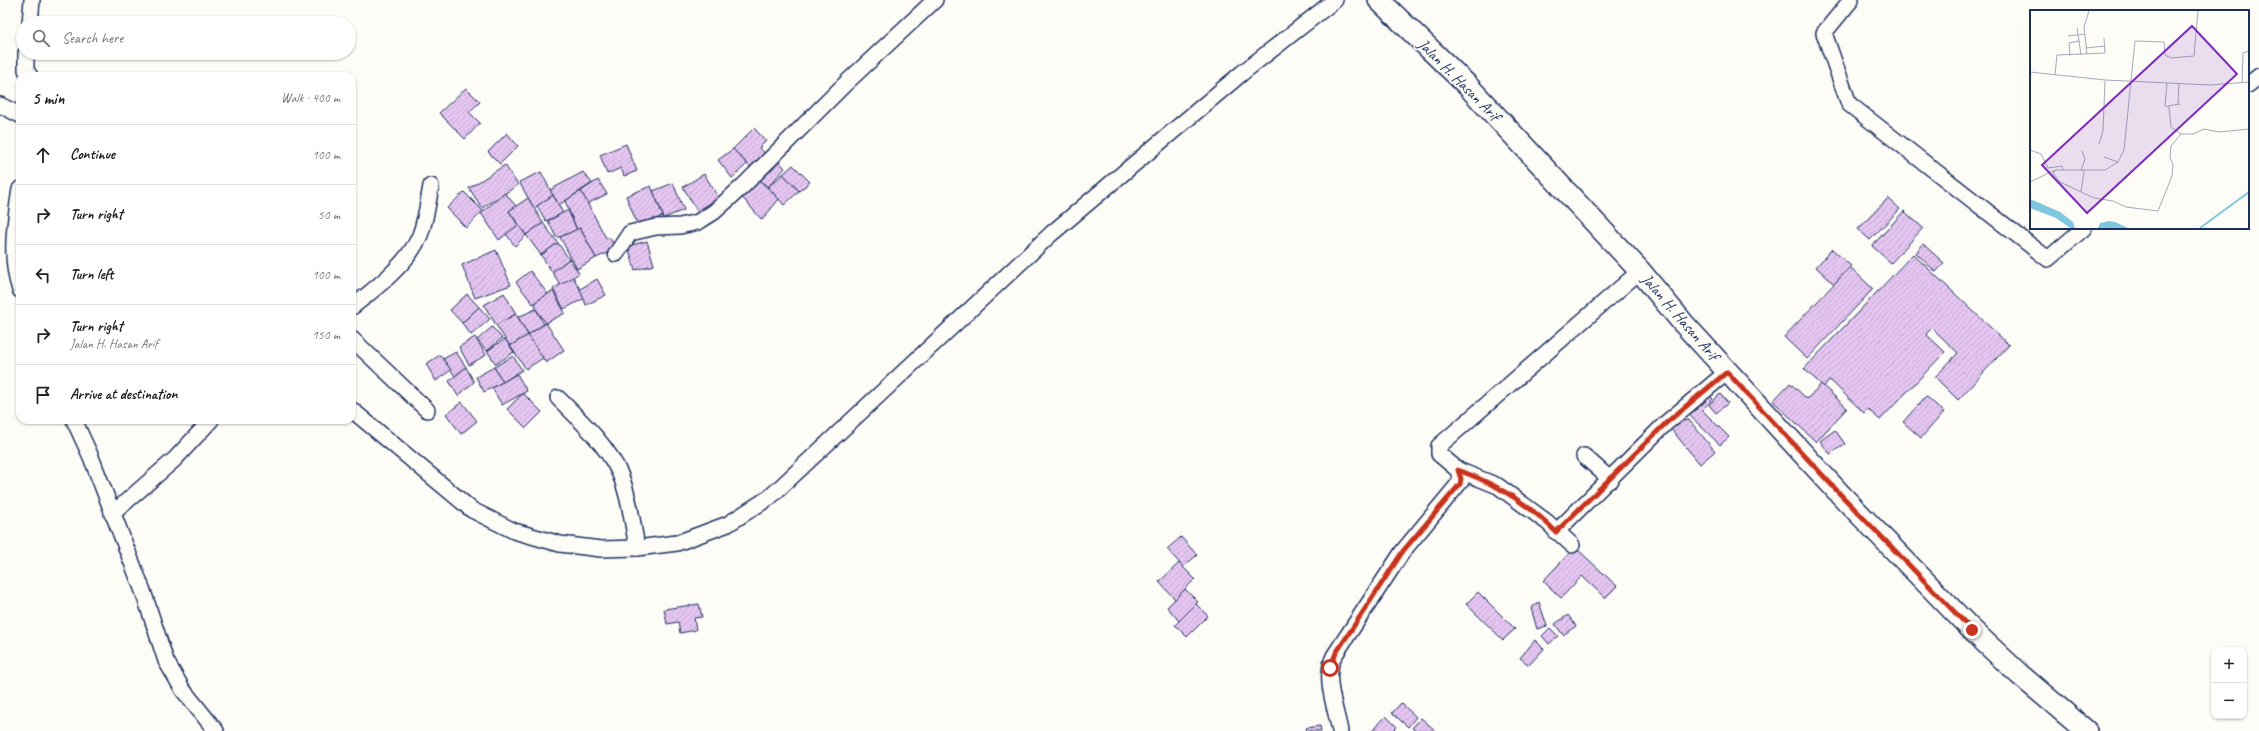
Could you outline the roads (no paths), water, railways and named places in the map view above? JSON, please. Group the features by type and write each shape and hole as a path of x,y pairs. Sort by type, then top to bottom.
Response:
{"main road":[{"name":"Jalan H. Hasan Arif","path":"1379,0 1466,84 1640,271 1683,323 1841,495 1972,630 2019,674 2086,731"}],"street":[{"path":"31,16 32,0"},
{"path":"616,254 627,235 630,233 656,227 680,226 698,222 714,212 743,186 846,83 935,0"},
{"path":"356,413 472,510 495,523 539,539 560,544 601,549 636,542 677,543 728,524 770,497 1051,234 1242,73 1336,0"},
{"path":"1852,0 1824,33 1849,104 2048,259 2083,229"},
{"path":"26,60 27,72"},
{"path":"2249,84 2259,76"},
{"path":"0,105 16,113"},
{"path":"356,304 388,277 411,250 420,235 431,186"},
{"path":"16,215 13,235 16,277"},
{"path":"1572,545 1556,532 1547,522 1498,486 1458,470 1439,454 1439,446 1640,271"},
{"path":"356,343 427,410"},
{"path":"1556,532 1611,480 1666,423 1727,372"},
{"path":"558,398 583,423 609,456 620,474 636,542"},
{"path":"76,424 143,591 166,661 183,690 216,731"},
{"path":"112,514 175,459 207,424"},
{"path":"1584,456 1611,480"},
{"path":"1340,731 1330,683 1332,659 1403,551 1460,484 1461,479 1458,470"}]}
